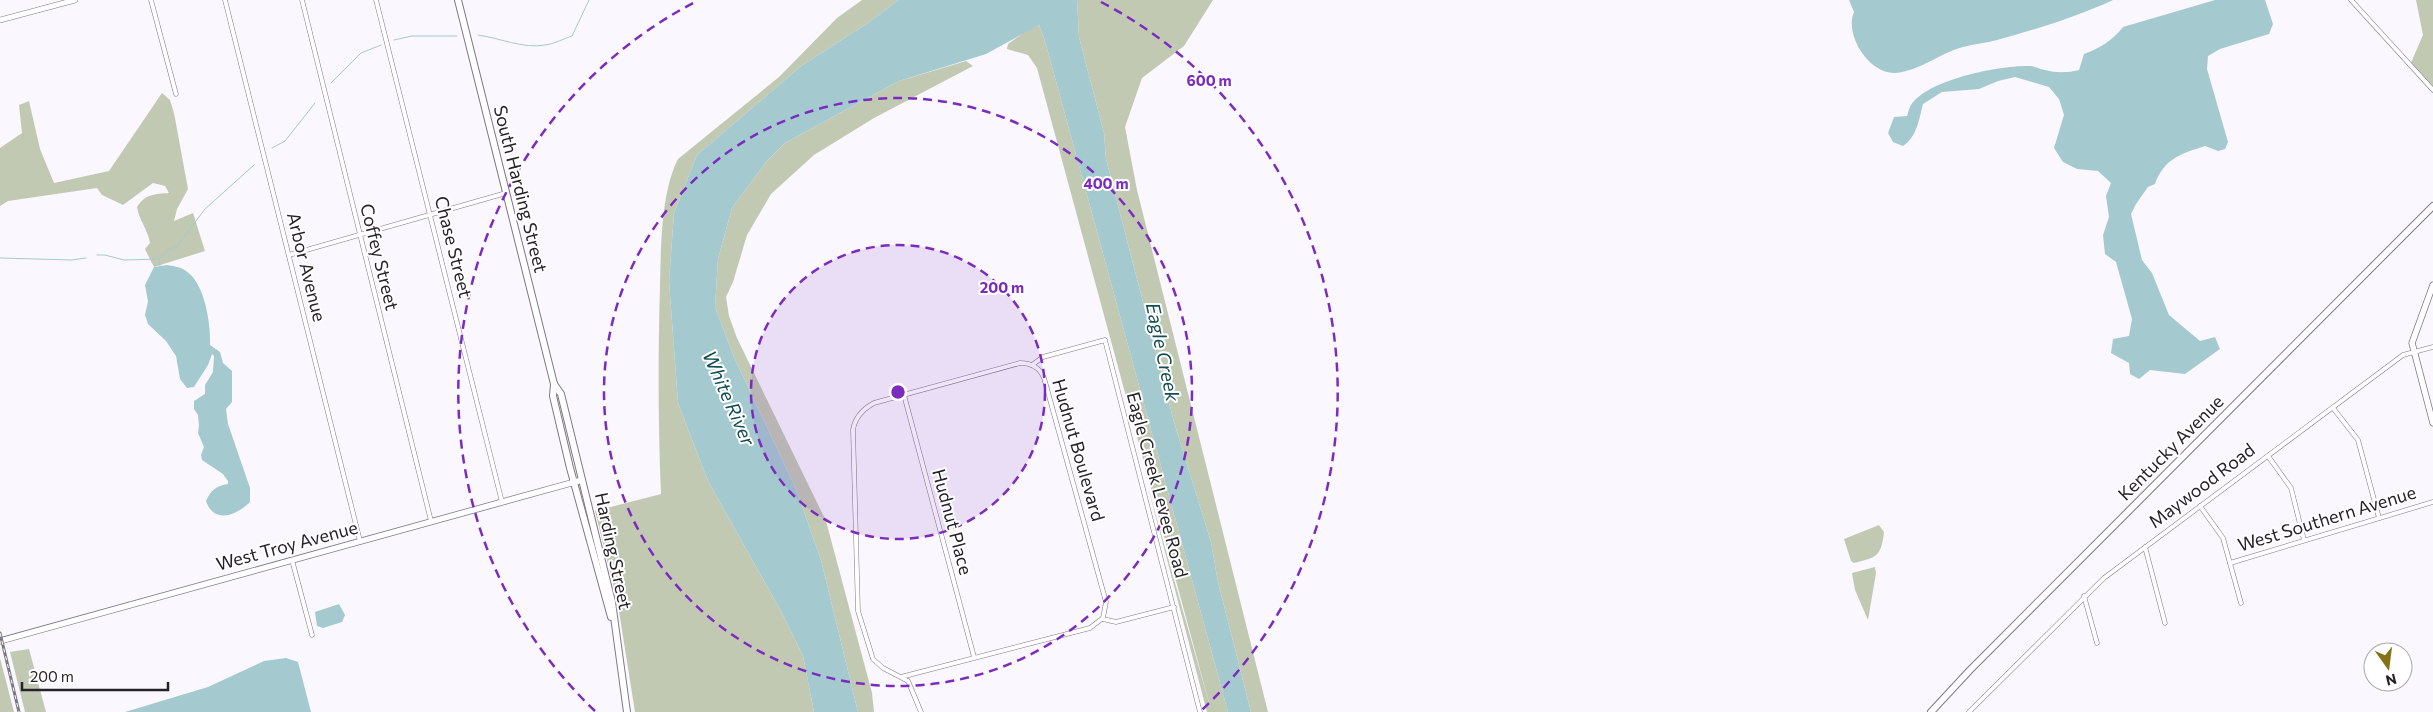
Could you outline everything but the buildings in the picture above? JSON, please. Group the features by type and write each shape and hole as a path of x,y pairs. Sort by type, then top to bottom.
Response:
{"main road":[{"name":"South Harding Street","path":"458,0 554,384"},
{"name":"Kentucky Avenue","path":"1931,712 1981,659 2433,206"},
{"path":"2433,286 2412,343 2433,423"},
{"name":"Harding Street","path":"554,384 561,394 612,602 614,625"},
{"name":"Harding Street","path":"554,384 553,396 573,482 605,602 614,625"},
{"name":"West Troy Avenue","path":"0,641 582,480"},
{"path":"614,625 627,712"}],"street":[{"path":"0,20 75,0"},
{"path":"151,0 176,94"},
{"name":"Arbor Avenue","path":"225,0 360,541"},
{"name":"Coffey Street","path":"302,0 431,521"},
{"name":"Chase Street","path":"376,0 502,502"},
{"path":"2351,0 2433,90"},
{"path":"289,255 506,193"},
{"name":"Eagle Creek Levee Road","path":"1032,365 1042,357 1105,340 1200,712"},
{"name":"Maywood Road","path":"1969,712 2084,596 2145,547 2403,355 2433,348"},
{"name":"Hudnut Boulevard","path":"922,712 911,685 901,677 883,668 873,659 858,606 853,430 857,417 868,406 1020,364 1032,365 1039,370 1044,378 1106,602 1103,619"},
{"name":"Hudnut Place","path":"904,395 974,657"},
{"path":"2333,408 2358,440 2379,518"},
{"path":"2268,456 2290,488 2304,540"},
{"name":"West Southern Avenue","path":"2230,563 2433,502"},
{"path":"2200,506 2223,538 2241,603"},
{"path":"2145,547 2165,623"},
{"path":"292,560 312,635"},
{"path":"2084,596 2097,643"},
{"path":"901,677 1090,628 1103,619 1116,622 1174,607"}],"green space":[{"path":"862,0 898,0 868,23 801,66 697,155 674,213 669,281 678,403 708,481 782,613 803,656 814,712 635,712 618,605 595,511 661,494 659,337 661,254 665,203 672,172 678,159 779,77 837,18"},
{"path":"1077,0 1213,0 1184,46 1142,78 1125,127 1137,190 1268,712 1251,712 1218,582 1211,542 1174,422 1106,159 1104,133 1079,37"},
{"path":"2416,0 2433,0 2433,90 2410,65 2423,35"},
{"path":"1039,25 1045,41 1228,712 1207,712 1148,487 1211,710 1037,68 1028,55 1007,49 1008,44 1029,29"},
{"path":"966,61 973,66 874,118 814,155 771,194 747,235 733,282 726,297 729,316 737,338 826,521 872,693 874,712 858,712 821,560 796,489 734,357 715,307 718,259 732,208 766,162 785,143 899,81"},
{"path":"162,93 170,100 174,113 188,189 177,209 174,221 193,213 205,251 154,267 145,249 150,243 137,207 147,197 155,194 169,193 165,186 153,183 123,205 102,195 97,188 8,201 0,206 0,148 22,133 19,105 29,101 40,149 54,183 109,171"},
{"path":"1879,525 1884,532 1881,547 1876,555 1854,563 1851,561 1844,539"},
{"path":"1875,567 1876,573 1868,620 1855,590 1852,573"},
{"path":"29,649 46,712 25,712 10,652"},
{"path":"0,658 14,712 0,712"}],"water":[{"name":"White River","path":"898,0 1077,0 1079,37 1104,133 1106,159 1174,422 1211,542 1218,582 1251,712 1228,712 1045,41 1039,25 986,54 899,81 785,143 766,162 732,208 718,259 715,307 734,357 796,489 821,560 858,712 814,712 803,656 782,613 708,481 678,403 669,281 674,213 697,155 801,66 868,23"},
{"path":"1849,0 2113,0 2042,27 1997,40 1967,46 1913,69 1895,73 1885,72 1876,67 1861,52 1853,31 1852,21 1854,12"},
{"path":"2215,0 2265,0 2273,24 2269,34 2220,49 2208,56 2207,69 2228,142 2225,149 2218,151 2205,146 2181,155 2168,163 2155,184 2148,187 2131,214 2142,260 2152,273 2169,315 2200,341 2215,337 2220,349 2185,374 2150,370 2139,379 2130,374 2129,363 2111,353 2113,339 2129,336 2132,319 2116,262 2105,254 2103,235 2109,217 2106,196 2111,183 2098,171 2077,169 2063,162 2054,148 2064,115 2059,99 2049,87 2015,77 1998,81 1979,89 1942,92 1923,104 1919,122 1914,133 1903,146 1893,142 1888,133 1894,117 1907,116 1911,105 1920,96 1948,81 1984,71 2017,66 2032,66 2057,72 2079,70 2084,54 2105,44 2123,27"},
{"path":"167,265 184,270 193,277 198,285 206,305 210,345 220,352 223,363 232,371 232,402 226,409 228,424 250,488 250,502 232,514 220,515 214,513 206,501 214,489 228,484 228,481 223,474 202,460 201,455 204,447 198,433 198,415 194,409 194,401 205,394 205,385 213,372 214,356 212,354 208,365 194,387 187,388 180,379 176,356 166,341 148,324 145,315 148,301 145,285 154,267"},
{"path":"339,604 345,615 342,622 323,628 317,626 315,612"},
{"path":"286,658 298,662 311,712 125,712 208,687 264,661"}],"waterway":[{"path":"478,35 528,46 552,44 572,36 589,0"},
{"path":"394,40 412,36 457,36"},
{"path":"331,83 361,53 381,45"},
{"path":"272,148 285,141 315,103"},
{"path":"97,255 124,260 159,259 169,249 178,245 205,209 254,165"},
{"path":"0,258 71,260 86,258"},
{"path":"159,259 160,266"}],"railway":[{"path":"0,633 19,712"}],"water label":[{"name":"Eagle Creek","path":"1163,352"}]}
